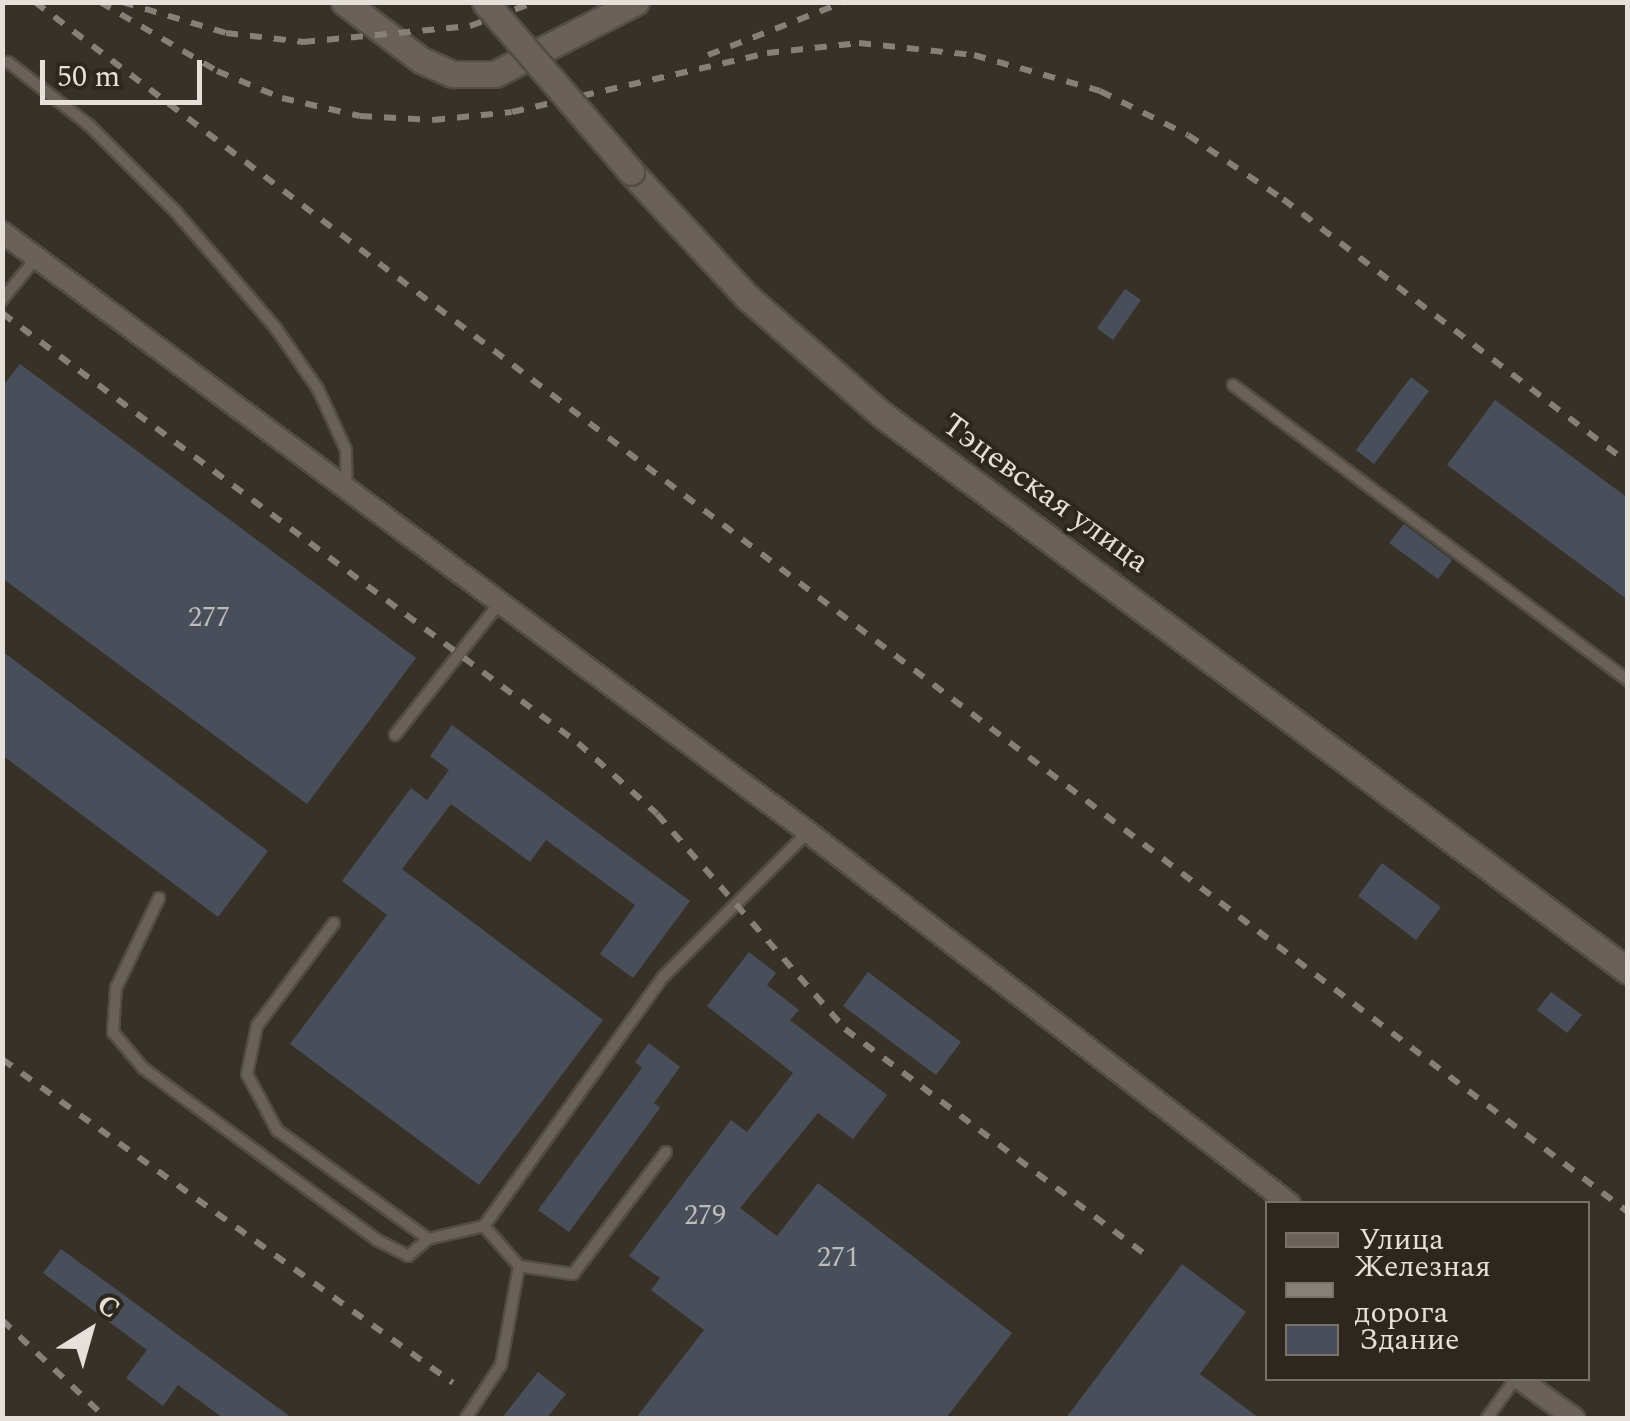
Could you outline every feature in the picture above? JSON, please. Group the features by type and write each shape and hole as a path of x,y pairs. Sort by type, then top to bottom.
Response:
{"street":[{"path":"344,2 420,60 453,74 495,74 636,2"},
{"name":"Тэцевская улица","path":"485,2 631,172 747,296 880,413 1628,971"},
{"path":"2,232 808,832 1286,1201"},
{"path":"1521,1381 1574,1418"}],"lane":[{"path":"8,62 89,125 164,200 274,328 318,388 346,450 347,490"},
{"path":"2,300 36,257"},
{"path":"1233,384 1628,680"},
{"path":"395,735 499,604"},
{"path":"159,898 116,988 112,1032 143,1068 376,1240 408,1256 428,1239 484,1226 664,977 808,832"},
{"path":"334,923 257,1026 247,1074 277,1130 428,1239"},
{"path":"484,1226 519,1266 573,1274 666,1152"},
{"path":"466,1418 501,1365 519,1266"},
{"path":"1487,1418 1515,1381"}],"building":[{"path":"1125,289 1141,300 1113,340 1097,328"},
{"path":"20,364 416,658 307,804 2,578 2,387"},
{"path":"1411,377 1429,391 1374,464 1356,450"},
{"path":"1495,400 1628,498 1628,600 1447,465"},
{"path":"1404,524 1452,560 1438,579 1389,543"},
{"path":"2,651 268,851 218,917 2,755"},
{"path":"452,725 690,901 633,978 600,954 635,905 546,840 530,862 451,804 402,869 603,1020 479,1185 290,1044 387,915 342,881 411,788 427,800 449,770 430,756"},
{"path":"1382,863 1441,907 1416,940 1358,896"},
{"path":"749,952 776,973 767,985 799,1010 790,1020 887,1095 853,1139 818,1113 740,1208 777,1236 818,1183 1012,1333 946,1418 636,1418 704,1330 651,1290 660,1278 629,1256 731,1120 747,1132 793,1073 707,1006"},
{"path":"868,972 961,1042 936,1075 843,1006"},
{"path":"1551,992 1582,1015 1567,1033 1537,1010"},
{"path":"649,1043 680,1067 654,1103 660,1108 569,1232 538,1210 642,1068 635,1062"},
{"path":"61,1249 292,1418 223,1418 178,1385 163,1406 126,1378 147,1350 43,1273"},
{"path":"1182,1264 1246,1312 1200,1374 1259,1418 1066,1418"},
{"path":"538,1372 566,1394 547,1418 502,1418"}],"railway":[{"path":"35,2 1628,1212"},
{"path":"100,2 217,71 282,98 360,116 433,120 512,112 767,53 859,43 974,55 1100,91 1188,135 1283,199 1628,463"},
{"path":"122,2 226,33 303,42 470,26 535,2"},
{"path":"708,55 844,2"},
{"path":"2,313 578,743 657,814 845,1029 1151,1259"},
{"path":"2,1059 453,1383"},
{"path":"2,1320 106,1418"}]}
